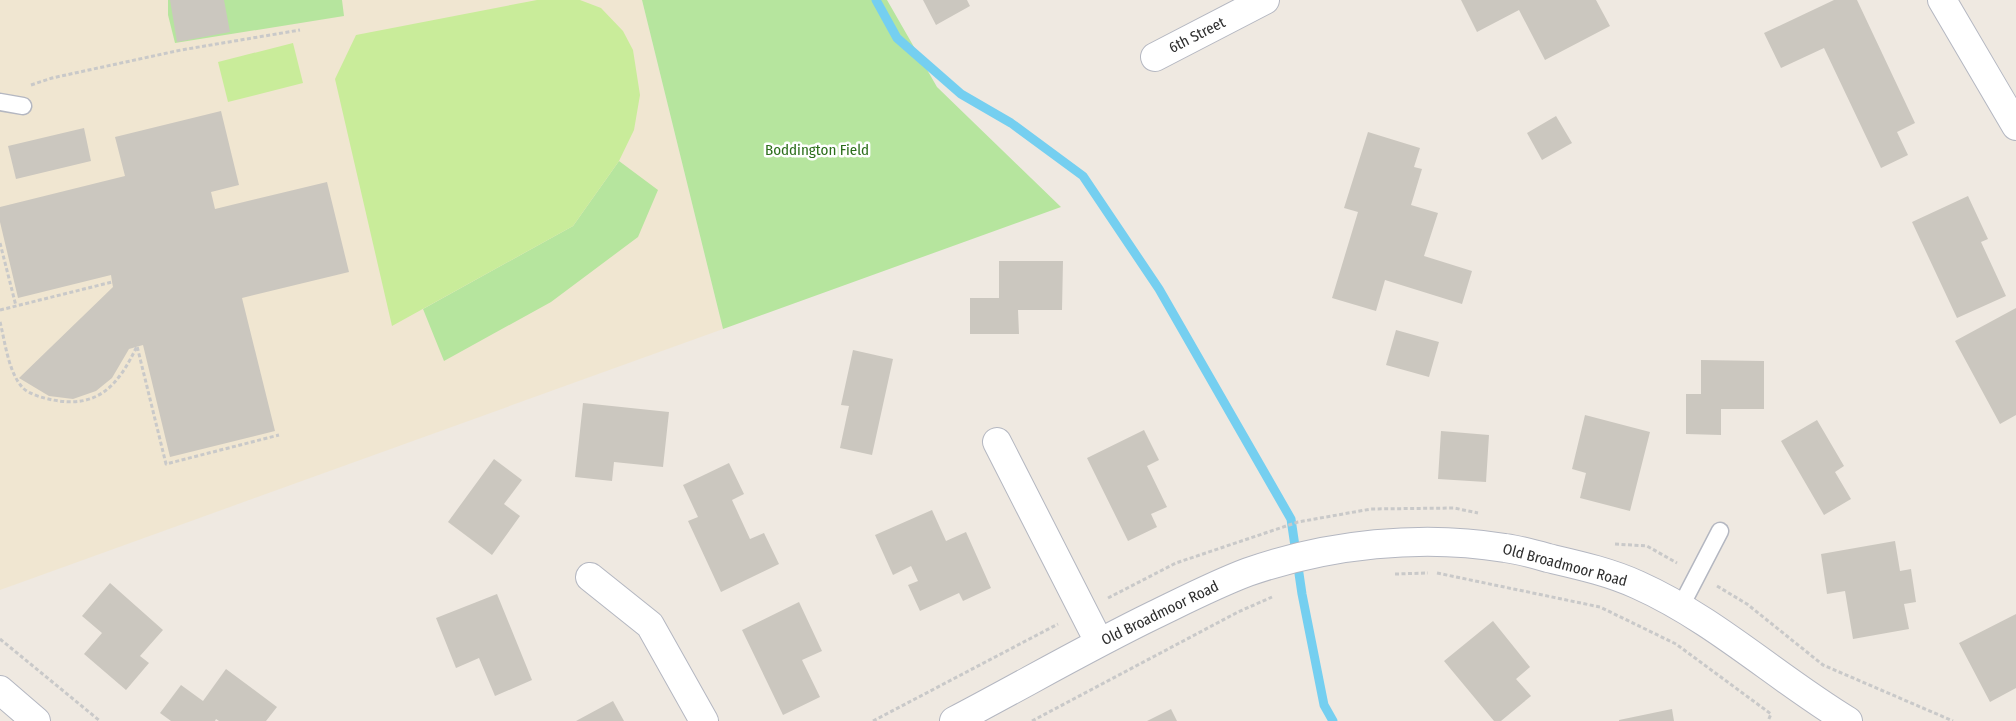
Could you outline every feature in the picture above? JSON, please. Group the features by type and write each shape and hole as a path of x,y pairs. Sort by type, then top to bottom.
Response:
{"street":[{"name":"6th Street","path":"1155,57 1265,0"},
{"path":"1942,0 2016,126"},
{"path":"997,442 1099,642"},
{"name":"Old Broadmoor Road","path":"972,717 1099,642 1206,590 1248,572 1297,558 1353,548 1400,543 1455,543 1506,548 1569,563 1637,584 1680,608 1843,720"},
{"path":"590,577 650,625 704,721"},
{"path":"0,690 36,721"}],"lane":[{"path":"0,102 23,106"},
{"path":"1680,608 1720,531"}],"path":[{"path":"26,87 52,78 181,50 300,30"},
{"path":"0,243 16,306"},
{"path":"0,310 112,282"},
{"path":"0,322 14,374 22,388 42,398 67,403 88,400 110,388 124,373 137,346 166,464 280,435"},
{"path":"1278,528 1298,522"},
{"path":"1393,574 1438,573 1600,607 1676,644 1771,714 1768,721"},
{"path":"1032,721 1238,612 1278,594"},
{"path":"0,639 100,721"}],"shaded area":[{"path":"0,0 642,0 723,329 0,590"}],"green space":[{"path":"168,0 342,0 344,16 175,43 168,15"},
{"path":"537,0 580,0 601,8 623,31 633,50 640,95 634,130 619,161 573,226 392,326 335,79 356,35"},
{"name":"Boddington Field","path":"642,0 887,0 937,87 1061,207 723,329"},
{"path":"293,43 303,83 228,102 218,62"},
{"path":"619,161 658,190 638,237 551,302 444,361 423,309 573,226"}],"building":[{"path":"170,0 224,0 230,32 177,42"},
{"path":"923,0 967,0 970,6 936,25"},
{"path":"1461,0 1596,0 1610,26 1545,60 1519,10 1477,32"},
{"path":"1834,0 1857,0 1915,123 1897,132 1908,155 1881,168 1824,48 1781,68 1764,33"},
{"path":"221,111 239,185 211,192 215,209 327,182 349,272 242,298 275,431 170,457 143,345 129,349 112,378 96,391 73,399 49,396 19,378 113,287 111,275 18,298 0,222 0,207 125,176 115,137"},
{"path":"1556,116 1572,143 1542,160 1527,133"},
{"path":"84,128 91,161 16,179 8,146"},
{"path":"1368,132 1420,148 1414,167 1422,169 1411,205 1438,213 1424,256 1472,271 1462,304 1385,280 1376,311 1332,298 1358,212 1344,208"},
{"path":"1968,196 1988,239 1981,242 2006,296 1957,318 1912,222"},
{"path":"999,261 1063,261 1062,310 1018,310 1019,334 970,334 970,298 999,298"},
{"path":"2016,308 2016,415 2000,424 1955,341"},
{"path":"1396,330 1439,342 1429,377 1386,365"},
{"path":"853,350 893,359 872,455 840,448 849,406 841,405"},
{"path":"1701,360 1764,361 1764,409 1721,409 1721,435 1686,434 1686,394 1701,394"},
{"path":"583,403 669,412 663,467 614,462 612,481 575,477"},
{"path":"1585,415 1650,432 1630,511 1580,498 1586,473 1572,469"},
{"path":"1817,420 1844,466 1835,472 1851,499 1824,515 1781,441"},
{"path":"1144,430 1159,460 1147,466 1167,507 1151,514 1157,527 1128,541 1087,458"},
{"path":"1441,431 1489,435 1486,482 1438,479"},
{"path":"494,459 522,480 504,504 520,516 492,555 448,522"},
{"path":"729,463 744,494 732,500 750,539 764,533 779,564 721,592 688,521 698,517 683,485"},
{"path":"932,510 946,541 966,532 991,588 963,601 959,593 920,611 908,585 918,581 911,566 893,575 875,535"},
{"path":"1895,541 1900,571 1911,569 1916,602 1904,604 1909,629 1853,639 1845,591 1827,594 1821,554"},
{"path":"110,583 163,630 140,656 149,663 126,690 84,654 102,633 82,616"},
{"path":"497,594 532,680 495,696 479,658 456,668 436,618"},
{"path":"799,602 822,651 802,660 820,697 783,715 742,630"},
{"path":"2016,614 2016,688 1990,702 1959,643"},
{"path":"1493,621 1530,667 1516,679 1531,696 1501,721 1494,721 1444,661"},
{"path":"226,669 277,707 266,721 219,721 216,719 215,721 171,721 160,713 181,685 203,701"},
{"path":"613,701 624,721 576,721"},
{"path":"1171,709 1177,721 1147,721"},
{"path":"1672,709 1674,721 1619,721 1619,720"}],"waterway":[{"path":"876,0 897,38 961,94 1011,123 1083,176 1159,289 1291,519 1302,594 1324,705 1333,721"}]}
